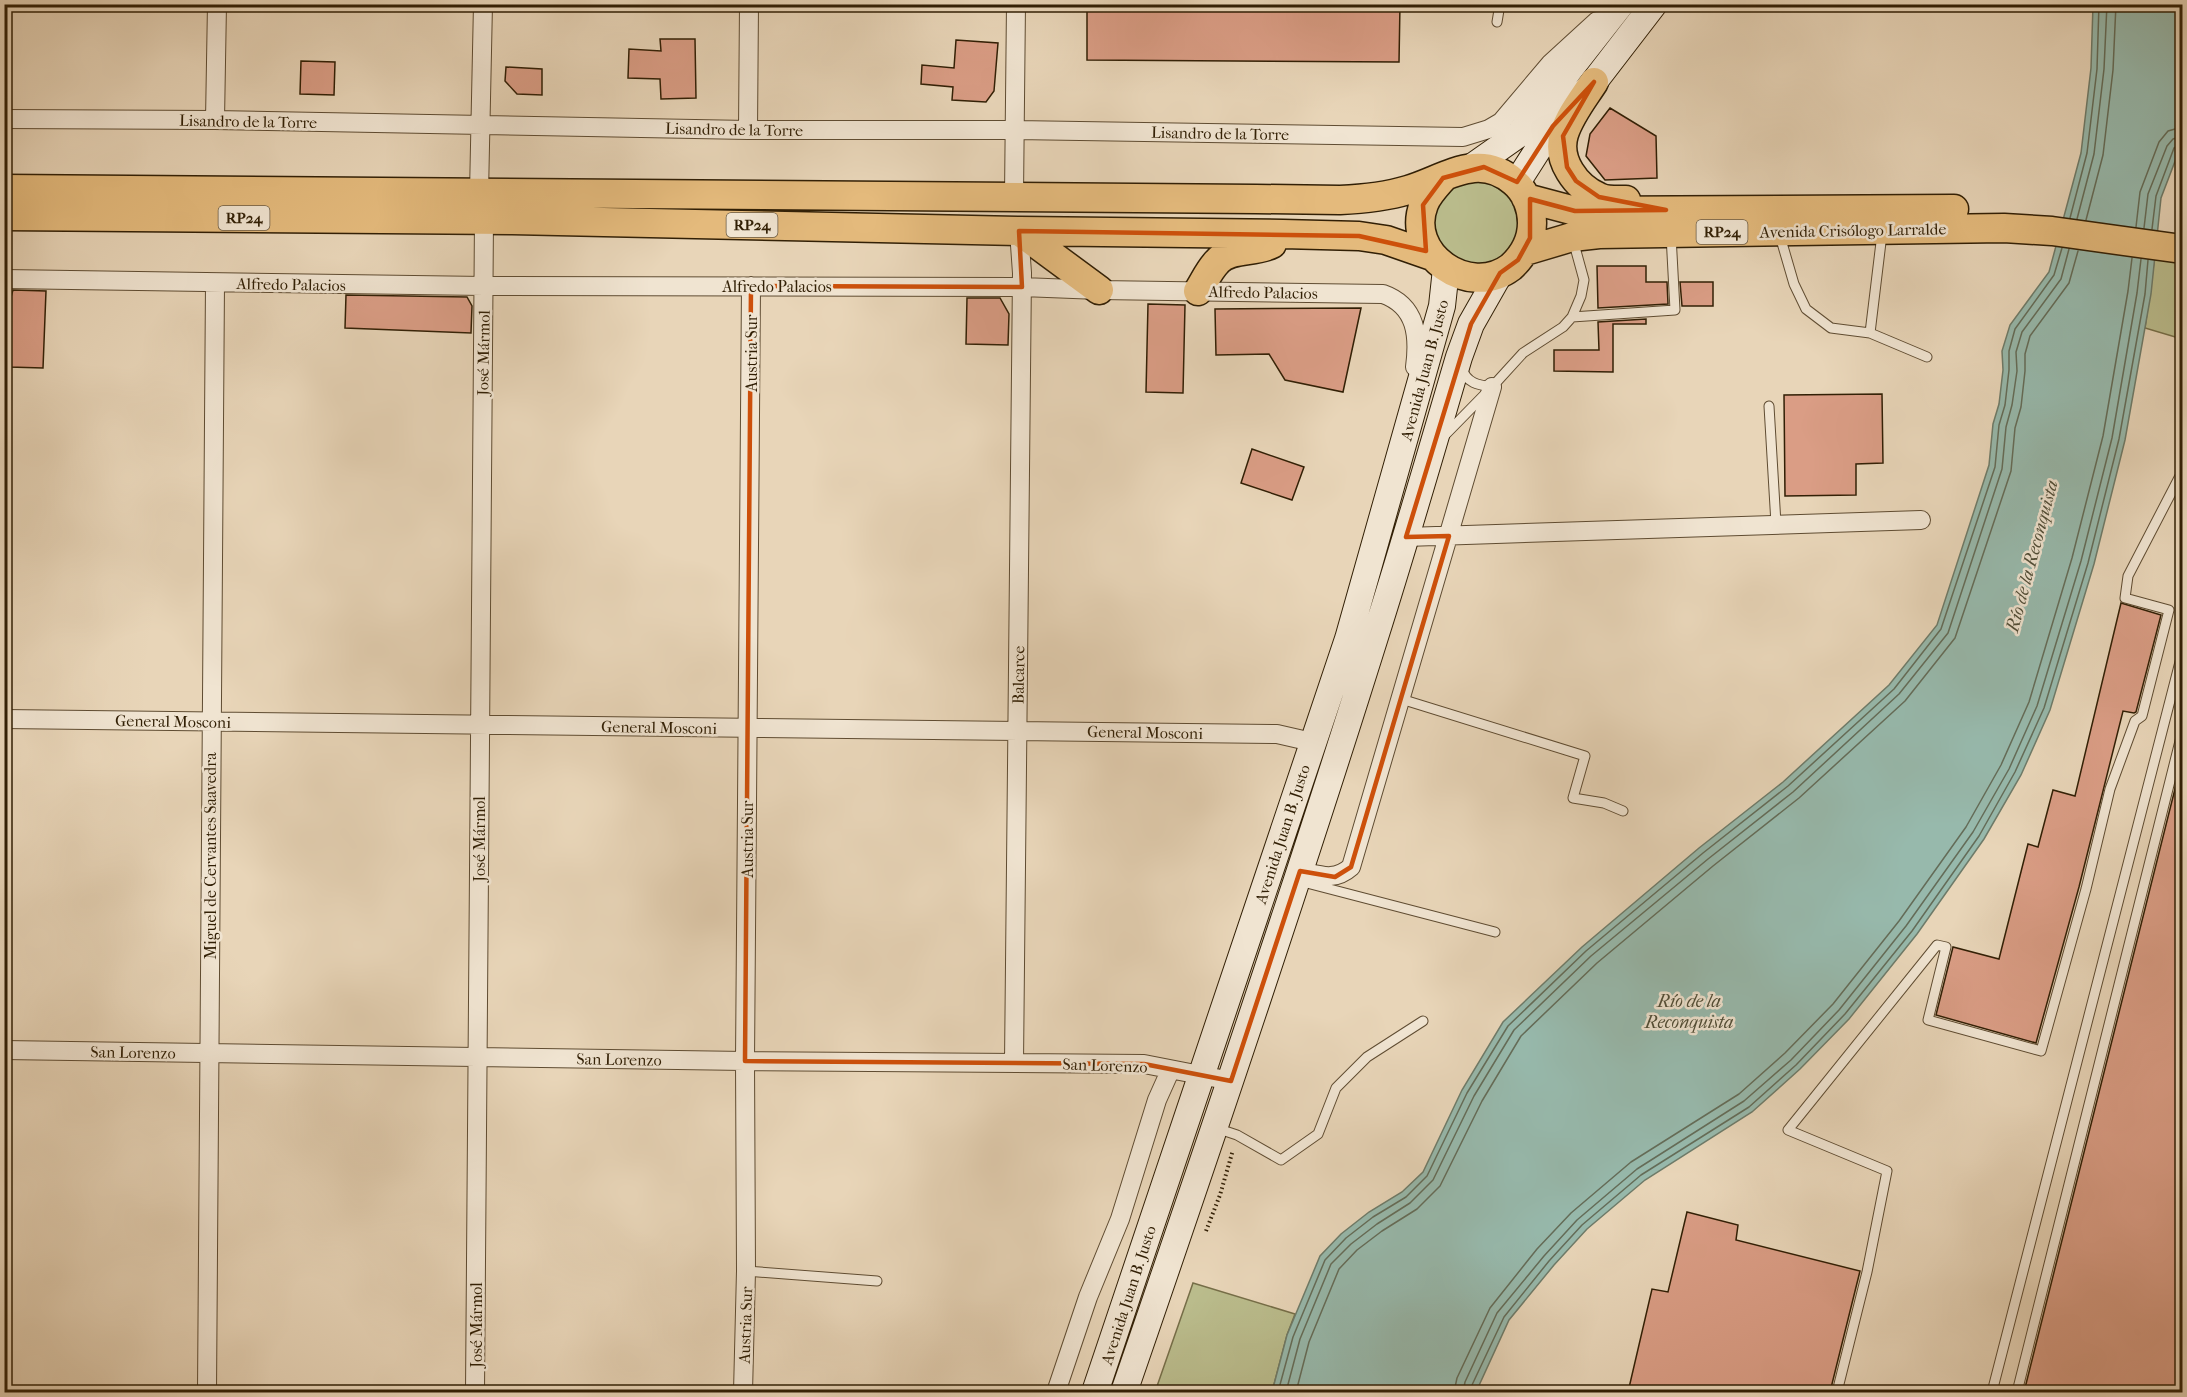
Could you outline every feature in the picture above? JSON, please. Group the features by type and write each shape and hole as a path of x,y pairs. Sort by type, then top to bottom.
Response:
{"main road":[{"path":"1472,167 1519,134 1619,4"},
{"path":"1525,251 1532,225 1531,211 1521,191 1553,126 1594,82 1654,4"},
{"path":"1594,82 1563,136 1562,155 1567,166 1576,181 1599,197 1630,200 1669,221"},
{"name":"RP24","path":"4,216 1014,195 1340,200 1379,197 1407,190 1472,167 1496,171 1521,191"},
{"path":"1439,263 1424,241 1421,223 1424,205 1443,178"},
{"name":"RP24","path":"4,189 482,206 1019,231 1359,236 1386,240 1467,277 1480,278 1509,268 1525,251"},
{"name":"Avenida Crisólogo Larralde","path":"1521,191 1575,212 1779,231 1882,230 1921,219 2110,238 2182,249"},
{"name":"Avenida Crisólogo Larralde","path":"1525,251 1572,237 1669,221 1921,219 2004,209 2054,213 2182,230"},
{"path":"1019,231 1099,290"},
{"path":"1198,291 1217,261 1226,254 1263,249 1283,234"},
{"name":"Avenida Juan B. Justo","path":"1095,1392 1348,639 1442,306 1439,263"},
{"name":"Avenida Juan B. Justo","path":"1124,1392 1231,1082 1298,876 1406,537 1459,357 1471,324 1500,273"}],"street":[{"path":"214,120 217,4"},
{"name":"José Mármol","path":"475,1392 484,286 481,125 483,4"},
{"path":"748,130 749,4"},
{"path":"1014,195 1016,4"},
{"name":"Lisandro de la Torre","path":"4,119 214,120 748,130 1014,130 1463,137 1490,129 1501,122 1550,64 1619,4"},
{"name":"Balcarce","path":"1014,1063 1022,287 1019,231"},
{"name":"Alfredo Palacios","path":"4,279 484,286 1022,287 1383,294 1393,297 1406,309 1417,329 1418,344 1405,443"},
{"name":"Miguel de Cervantes Saavedra","path":"207,1392 215,283"},
{"name":"Austria Sur","path":"743,1392 746,1271 745,1061 751,286"},
{"path":"1298,876 1335,877 1351,867 1492,387"},
{"path":"1406,537 1921,520"},
{"name":"General Mosconi","path":"4,719 1277,734 1312,742"},
{"name":"San Lorenzo","path":"4,1050 745,1061 1144,1064 1231,1082"},
{"path":"1056,1392 1088,1297 1120,1219 1157,1100 1170,1071"}],"lane":[{"path":"1497,22 1500,4"},
{"path":"1572,317 1675,310 1669,221"},
{"path":"1870,333 1882,230"},
{"path":"1779,231 1794,284 1806,309 1831,328 1870,333 1927,357"},
{"path":"1432,448 1523,352 1563,327 1572,317 1581,296 1584,280 1572,237"},
{"path":"1459,357 1463,373 1469,380 1476,385 1492,387"},
{"path":"1768,406 1776,524"},
{"path":"1837,1392 1867,1272 1887,1171 1788,1130 1937,945 1946,947 1928,1020 2041,1051 2086,889 2110,789 2135,721 2142,716 2169,610 2125,598 2128,576 2182,472"},
{"path":"1992,1392 2182,654"},
{"path":"1401,699 1585,756 1574,798 1604,803 1623,811"},
{"path":"2017,1392 2182,733"},
{"path":"1298,876 1495,932"},
{"path":"1215,1128 1237,1135 1281,1160 1318,1134 1336,1088 1367,1057 1423,1021"},
{"path":"746,1271 877,1281"}],"highlighted area":[{"path":"1594,82 1563,136 1567,167 1576,181 1599,197 1666,210 1575,211 1530,199 1530,238 1518,260 1500,273 1471,324 1406,537 1449,536 1351,867 1335,877 1300,871 1231,1081 1144,1064 745,1061 751,286 1022,287 1019,231 1359,236 1426,251 1423,205 1443,178 1484,167 1517,182 1553,126"}],"green space":[{"path":"1477,176 1515,198 1522,228 1509,255 1482,268 1440,252 1433,220 1434,202 1439,196"},
{"path":"2155,255 2182,261 2182,339 2145,328"},
{"path":"1193,1283 1295,1314 1272,1392 1155,1392"}],"water":[{"name":"Río de la Reconquista","path":"2093,5 2182,5 2182,143 2161,198 2151,294 2125,440 2094,564 2050,710 2021,775 1984,839 1917,934 1849,1019 1800,1069 1752,1112 1645,1180 1587,1229 1509,1320 1476,1392 1272,1392 1287,1335 1320,1256 1341,1234 1369,1212 1402,1192 1423,1172 1462,1090 1503,1022 1582,947 1699,848 1783,782 1889,685 1937,625 1989,465 1993,424 1999,404 2003,370 2002,351 2010,325 2049,272 2081,153 2091,68"}],"building":[{"path":"1087,4 1400,4 1399,62 1087,60"},
{"path":"660,39 695,39 696,98 661,99 660,79 628,78 629,49 661,51"},
{"path":"956,40 998,43 994,91 986,102 952,100 953,87 921,84 922,65 954,68"},
{"path":"301,61 335,62 334,95 300,94"},
{"path":"506,67 542,69 542,95 517,94 505,81"},
{"path":"1610,108 1656,136 1657,178 1605,180 1586,156 1590,134"},
{"path":"1597,266 1646,266 1646,282 1667,282 1668,304 1598,308"},
{"path":"1680,282 1713,282 1713,306 1682,306"},
{"path":"13,290 46,291 43,368 9,367 10,334 4,334 4,297 11,297"},
{"path":"346,295 467,297 472,306 471,333 345,328"},
{"path":"967,298 1000,298 1009,314 1008,345 966,344"},
{"path":"1148,304 1185,305 1183,393 1146,392"},
{"path":"1361,308 1343,392 1285,380 1269,354 1216,355 1215,309"},
{"path":"1646,319 1646,324 1613,324 1613,372 1554,371 1554,350 1599,350 1598,322"},
{"path":"1882,394 1883,463 1856,464 1856,495 1785,496 1784,395"},
{"path":"1252,449 1304,467 1292,500 1241,483"},
{"path":"2121,603 2161,615 2136,712 2123,711 2079,887 2036,1043 1936,1015 1953,947 1999,959 2028,844 2038,847 2053,790 2075,796"},
{"path":"2182,761 2182,1392 2024,1392"},
{"path":"1687,1212 1738,1225 1736,1240 1860,1271 1830,1392 1628,1392 1652,1289 1668,1292"}]}
